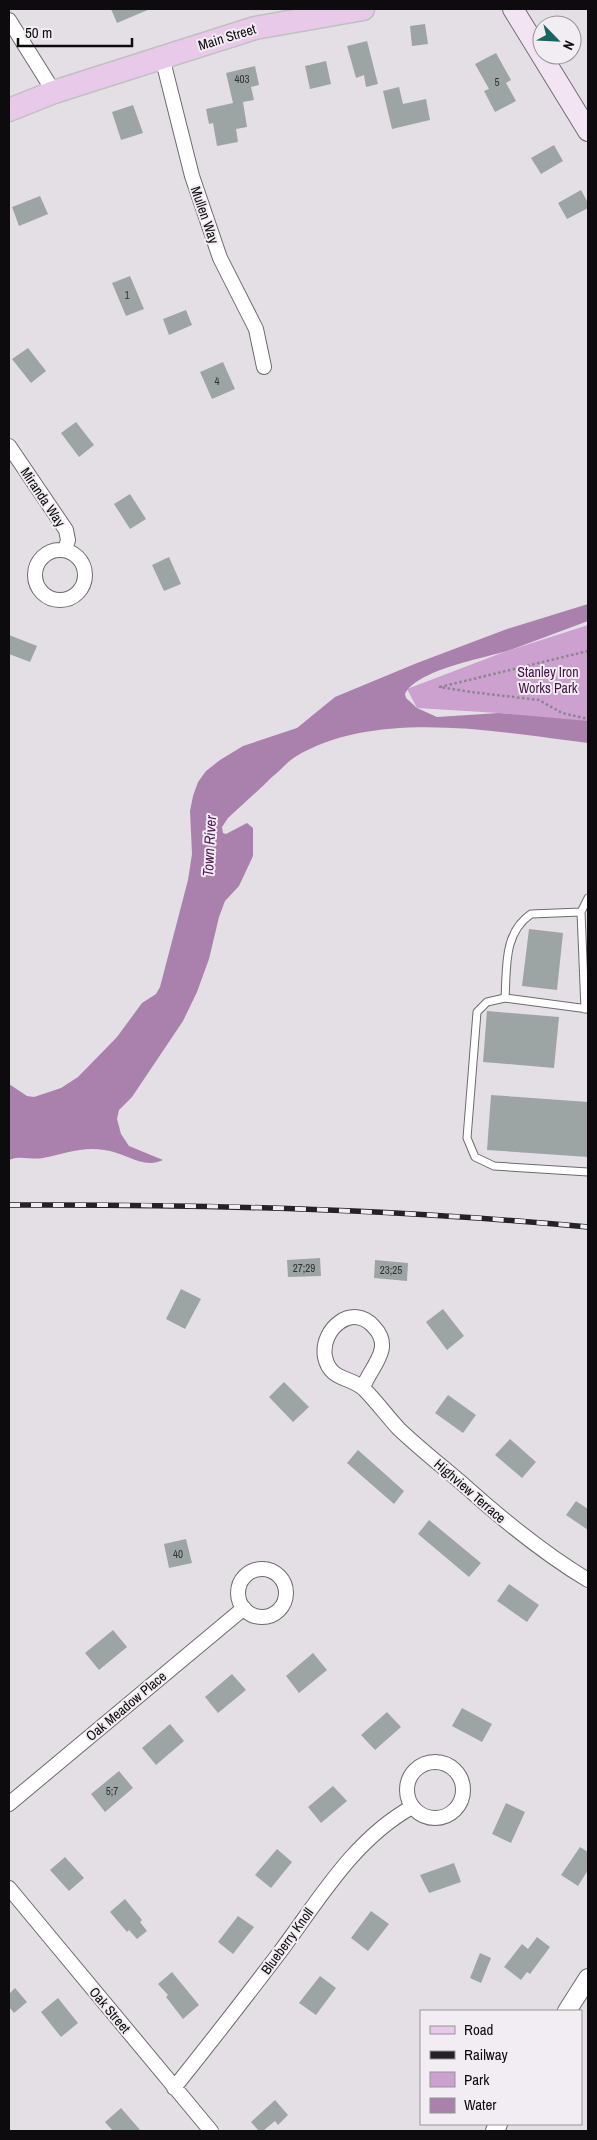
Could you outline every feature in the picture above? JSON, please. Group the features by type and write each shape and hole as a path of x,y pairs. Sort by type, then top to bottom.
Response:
{"main road":[{"name":"Main Street","path":"9,110 54,92 255,28 363,9"},
{"path":"514,9 588,131"}],"street":[{"path":"9,20 54,92"},
{"name":"Mullen Way","path":"162,58 192,176 220,258 256,329 264,367"},
{"name":"Miranda Way","path":"9,446 66,530 68,540 65,550"},
{"name":"Highview Terrace","path":"363,1388 365,1381 378,1363 382,1344 380,1335 370,1322 362,1318 349,1317 337,1323 328,1335 324,1354 326,1362 339,1377 363,1388 399,1428 499,1517 538,1547 588,1580"},
{"name":"Oak Meadow Place","path":"9,1804 244,1608"},
{"path":"427,1763 442,1763 456,1772 460,1778 463,1790 458,1806 452,1813 444,1817 432,1819 423,1816 412,1807 406,1793 407,1784 412,1774 420,1766 427,1763"},
{"name":"Blueberry Knoll","path":"174,2088 284,1946 337,1872 378,1831 412,1807"},
{"name":"Oak Street","path":"9,1888 210,2131"},
{"path":"569,2010 588,1978"}],"lane":[{"path":"588,898 581,912 587,1009 505,998 487,1002 477,1012 467,1138 474,1157 494,1166 588,1172"},
{"path":"505,998 508,950 515,929 531,914 581,912"}],"path":[{"path":"588,651 440,687 539,700 562,713 588,718"}],"green space":[{"name":"Stanley Iron Works Park","path":"588,625 588,725 512,714 417,708 407,689 504,652"}],"water":[{"name":"Town River","path":"588,604 588,621 513,649 438,671 412,685 405,694 406,698 417,708 437,717 499,713 588,721 588,743 478,730 438,728 400,728 362,733 327,742 295,757 228,818 222,827 223,833 226,834 247,823 253,828 253,856 239,886 225,901 219,917 209,959 197,992 183,1021 132,1097 119,1110 117,1119 121,1134 129,1146 163,1160 156,1163 141,1162 112,1151 89,1149 43,1158 17,1158 9,1160 9,1084 27,1096 34,1097 61,1088 78,1077 117,1037 142,1003 156,994 160,987 188,880 192,854 190,811 193,796 198,782 206,771 243,746 297,728 335,697 507,629"}],"building":[{"path":"111,9 150,9 117,23"},
{"path":"425,24 428,44 412,46 410,26"},
{"path":"367,41 378,84 366,87 364,75 356,78 347,46"},
{"path":"496,53 511,80 506,83 516,101 495,112 484,91 489,89 475,64"},
{"path":"326,61 331,84 310,89 305,66"},
{"path":"255,66 259,85 251,87 254,100 243,102 247,127 236,129 238,142 217,146 213,123 209,124 206,109 233,103 226,73"},
{"path":"399,87 403,104 426,99 430,120 392,129 383,91"},
{"path":"133,105 143,133 121,140 112,112"},
{"path":"554,145 563,161 541,174 531,158"},
{"path":"581,190 588,203 588,208 567,219 558,203"},
{"path":"40,196 48,214 19,226 12,207"},
{"path":"130,276 144,309 126,316 112,283"},
{"path":"186,310 192,325 169,335 163,319"},
{"path":"28,348 46,371 31,383 12,359"},
{"path":"223,362 235,389 212,399 200,372"},
{"path":"76,422 94,445 79,457 61,433"},
{"path":"130,494 146,519 130,529 114,504"},
{"path":"169,557 181,584 164,591 152,565"},
{"path":"9,635 37,646 30,662 9,654"},
{"path":"529,929 563,933 557,990 522,986"},
{"path":"487,1011 559,1017 554,1068 483,1062"},
{"path":"491,1095 588,1102 588,1157 487,1150"},
{"path":"320,1258 321,1276 288,1277 287,1260"},
{"path":"375,1260 408,1263 407,1281 374,1278"},
{"path":"181,1289 201,1299 185,1329 166,1319"},
{"path":"443,1309 464,1336 447,1350 426,1322"},
{"path":"284,1382 309,1407 293,1422 269,1397"},
{"path":"448,1395 476,1415 463,1433 435,1413"},
{"path":"510,1439 536,1462 522,1478 495,1455"},
{"path":"358,1450 404,1491 394,1504 347,1463"},
{"path":"576,1501 588,1509 588,1530 566,1515"},
{"path":"429,1520 481,1563 469,1577 418,1534"},
{"path":"186,1539 192,1563 169,1568 164,1544"},
{"path":"509,1584 539,1605 527,1622 497,1601"},
{"path":"113,1630 127,1647 99,1670 85,1653"},
{"path":"313,1653 327,1670 299,1693 286,1676"},
{"path":"232,1674 246,1690 218,1713 205,1697"},
{"path":"462,1708 492,1724 482,1742 452,1726"},
{"path":"387,1712 401,1727 375,1750 361,1735"},
{"path":"170,1724 184,1741 156,1765 142,1748"},
{"path":"119,1771 133,1788 105,1812 91,1794"},
{"path":"333,1786 347,1801 321,1823 308,1807"},
{"path":"506,1803 525,1812 511,1843 492,1834"},
{"path":"580,1847 588,1852 588,1870 578,1886 561,1875"},
{"path":"277,1849 292,1862 271,1888 255,1875"},
{"path":"65,1857 84,1878 69,1891 50,1870"},
{"path":"454,1863 461,1882 429,1893 420,1875"},
{"path":"125,1899 142,1920 140,1922 147,1931 137,1939 129,1930 127,1932 110,1912"},
{"path":"371,1911 389,1924 368,1951 351,1938"},
{"path":"238,1916 254,1927 233,1954 218,1942"},
{"path":"537,1937 550,1947 530,1974 527,1972 521,1980 504,1967 522,1944 528,1949"},
{"path":"480,1953 491,1958 481,1983 470,1978"},
{"path":"172,1972 199,2005 183,2019 166,1997 168,1995 158,1984"},
{"path":"320,1976 336,1988 316,2015 299,2003"},
{"path":"15,1988 27,2002 14,2013 9,2007 9,1994"},
{"path":"58,1998 78,2023 61,2037 41,2012"},
{"path":"275,2100 288,2115 278,2125 275,2121 263,2131 259,2131 251,2122"},
{"path":"121,2108 141,2131 113,2131 105,2122"}],"railway":[{"path":"9,1205 154,1205 299,1209 444,1216 588,1227"}]}
